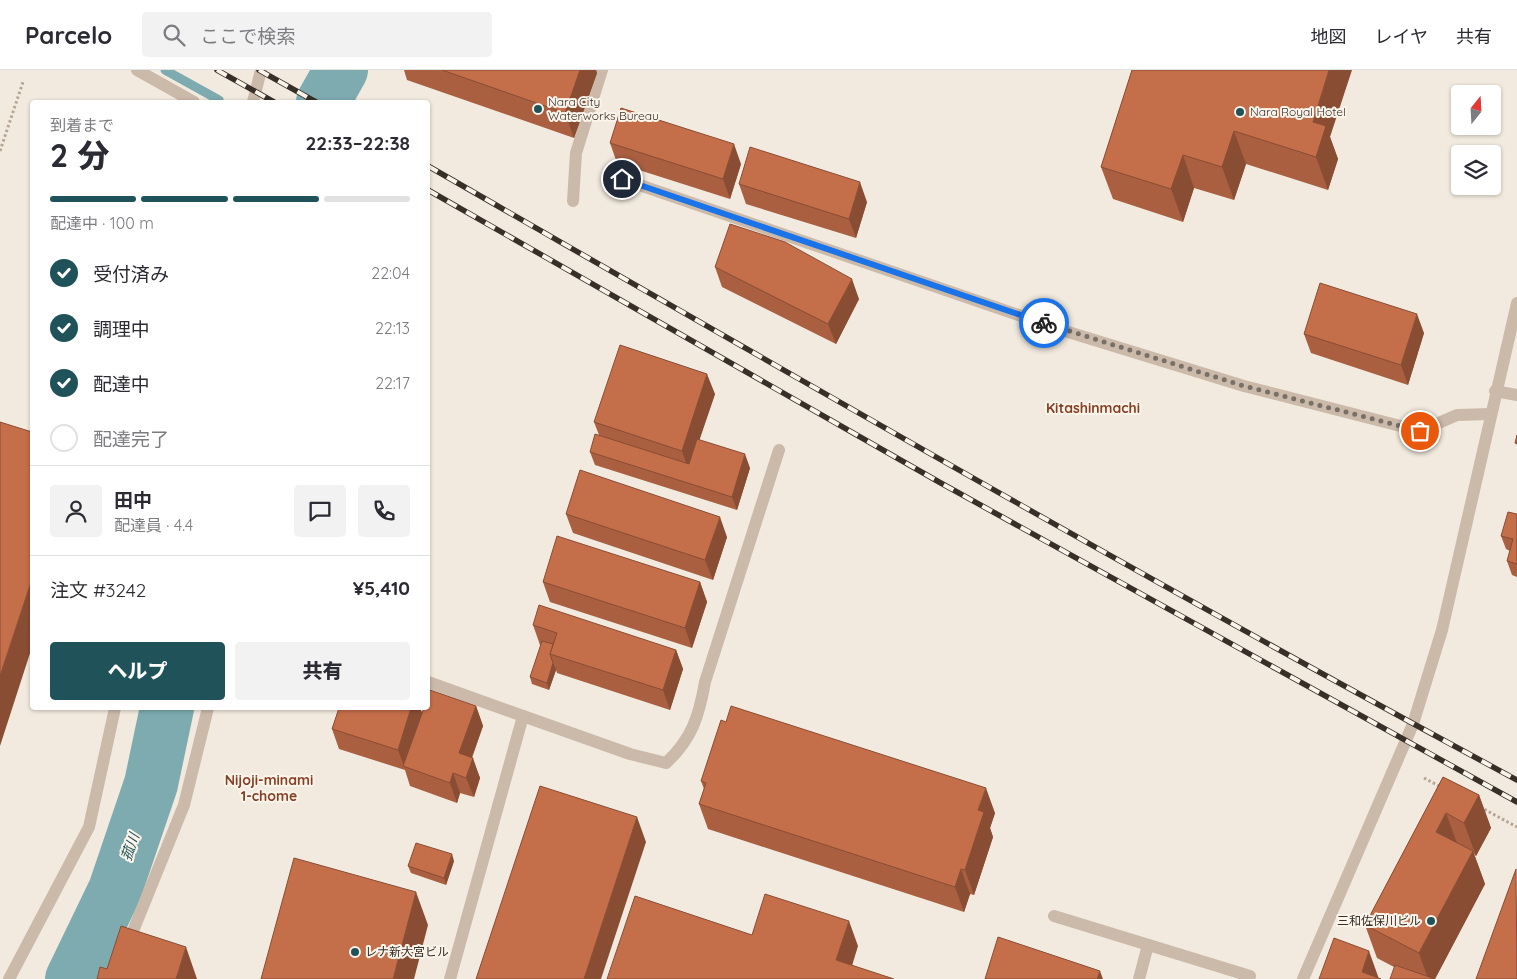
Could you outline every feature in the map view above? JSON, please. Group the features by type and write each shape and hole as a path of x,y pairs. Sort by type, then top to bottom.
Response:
{"street":[{"path":"137,70 190,100"},
{"path":"254,100 261,70"},
{"path":"573,201 576,153 602,70"},
{"path":"622,179 1065,331 1244,386 1420,431 1457,415 1490,414"},
{"path":"1303,979 1413,724 1442,630 1495,391 1517,303"},
{"path":"1495,391 1517,395"},
{"path":"430,683 630,754 666,762 680,749 700,714 705,682 779,450"},
{"path":"9,979 89,827 115,710"},
{"path":"120,961 162,865 184,805 208,710"},
{"path":"450,979 523,716"},
{"path":"1054,916 1250,976"},
{"path":"1139,979 1148,945"}],"path":[{"path":"0,151 23,82"},
{"path":"1424,778 1449,791"},
{"path":"1475,805 1517,827"}],"building":[{"path":"442,70 580,70 565,113"},
{"name":"Nara Royal Hotel","path":"1132,70 1329,70 1313,122 1326,126 1316,157 1234,131 1222,167 1183,155 1171,189 1101,167"},
{"path":"621,108 734,144 723,179 610,143"},
{"path":"750,147 860,182 849,219 739,184"},
{"path":"730,224 785,242 852,279 828,324 715,267"},
{"path":"1320,283 1417,314 1401,365 1304,334"},
{"path":"620,345 707,374 682,451 594,422"},
{"path":"0,422 30,431 30,585 0,676"},
{"path":"595,434 689,464 697,439 745,454 732,497 590,452"},
{"path":"580,470 720,517 705,560 566,514"},
{"path":"1508,512 1517,514 1517,564 1507,561 1513,539 1501,536"},
{"path":"557,536 700,582 685,628 543,582"},
{"path":"539,605 676,650 663,690 550,654 557,633 533,625"},
{"path":"542,641 553,644 550,654 553,663 547,683 530,677"},
{"path":"430,690 476,706 459,753 473,758 466,778 453,773 450,783 403,766 423,710 430,710"},
{"path":"731,706 986,788 978,810 984,812 965,870 961,869 955,887 699,804 706,783 701,781 721,720 726,722"},
{"path":"338,710 410,710 398,750 332,729"},
{"path":"1443,777 1479,795 1464,823 1446,813 1436,832 1473,851 1419,953 1365,925"},
{"path":"540,786 637,817 584,979 476,979"},
{"path":"416,843 452,854 444,878 408,866"},
{"path":"294,858 416,892 393,979 261,979"},
{"path":"1516,869 1517,979 1476,979"},
{"path":"765,894 849,921 836,960 894,979 607,979 635,896 752,935"},
{"path":"121,926 186,947 176,979 97,979 100,967 107,969"},
{"path":"998,937 1100,971 1097,979 985,979"},
{"path":"1334,938 1369,951 1362,972 1381,979 1319,979"},
{"path":"1395,965 1435,979 1390,979"}],"waterway":[{"path":"165,70 219,100"},
{"name":"菰川","path":"324,100 341,70"},
{"name":"菰川","path":"72,979 115,890 151,784 167,710"}],"railway":[{"path":"217,70 270,100"},
{"path":"259,70 312,100"},
{"path":"430,167 1106,553 1517,780"},
{"path":"430,191 939,482 1517,802"}],"way so far":[{"path":"1044,323 1244,386 1420,431"}],"place":[{"name":"Nara City Waterworks Bureau","path":"538,109"},
{"name":"Nara Royal Hotel","path":"1240,112"},
{"name":"三和佐保川ビル","path":"1431,921"},
{"name":"レナ新大宮ビル","path":"355,952"}],"district":[{"name":"Kitashinmachi","path":"1093,408"},
{"name":"Nijoji-minami 1-chome","path":"269,788"}],"route":[{"path":"622,179 1044,323"}]}
